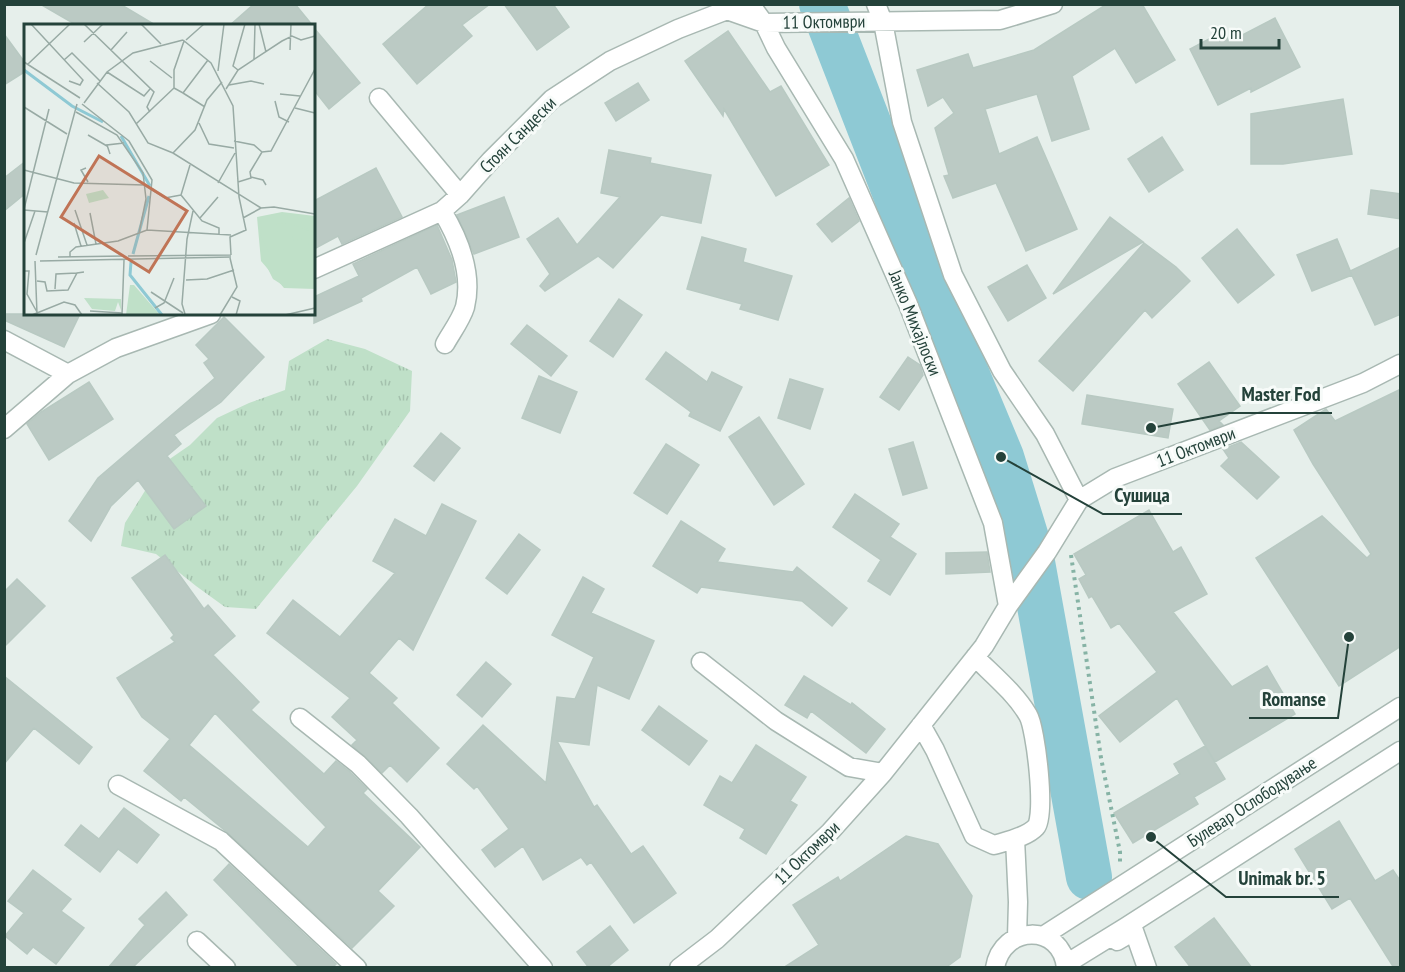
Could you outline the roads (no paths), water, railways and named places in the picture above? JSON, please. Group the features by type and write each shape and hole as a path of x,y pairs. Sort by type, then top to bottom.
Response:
{"street":[{"name":"Јанко Михајлоски","path":"750,4 764,23 776,48 844,159 908,304 993,523 1008,606"},
{"path":"876,4 883,22 902,122 952,275 1002,371 1045,434 1079,500"},
{"name":"11 Октомври","path":"764,23 1000,20 1053,4"},
{"name":"Стоян Сандески","path":"315,269 442,211 552,99 610,61 678,28 727,10 764,23"},
{"path":"379,98 460,195"},
{"path":"442,211 455,232 467,273 465,308 445,344"},
{"path":"4,429 68,374 116,348 208,315"},
{"path":"4,340 68,374"},
{"name":"11 Октомври","path":"1008,606 1047,552 1079,500 1115,478 1352,387 1401,364"},
{"path":"975,657 1003,685 1028,716 1033,733 1041,805 1040,821 1035,829 994,845 974,836 935,750 921,725 975,657 984,646 1008,606"},
{"path":"701,662 776,721 849,767 883,773"},
{"name":"Булевар Ослободување","path":"1024,938 1106,895 1401,707"},
{"path":"300,718 358,764 409,816 543,968"},
{"name":"11 Октомври","path":"679,968 717,939 830,832 883,773 921,725"},
{"name":"Булевар Ослободување","path":"1072,966 1126,927 1401,751"},
{"path":"118,785 221,841 357,968"},
{"path":"1015,838 1018,902 1024,938"},
{"path":"994,967 997,957 1024,938 1055,944 1072,966 1134,931 1147,968"},
{"path":"197,941 226,968"}],"waterway":[{"path":"822,4 956,349 1001,457 1030,551 1089,877"}],"place":[{"name":"Master Fod","path":"1151,428"},
{"name":"Сушица","path":"1001,457"},
{"name":"Romanse","path":"1349,637"},
{"name":"Unimak br. 5","path":"1151,837"}]}
